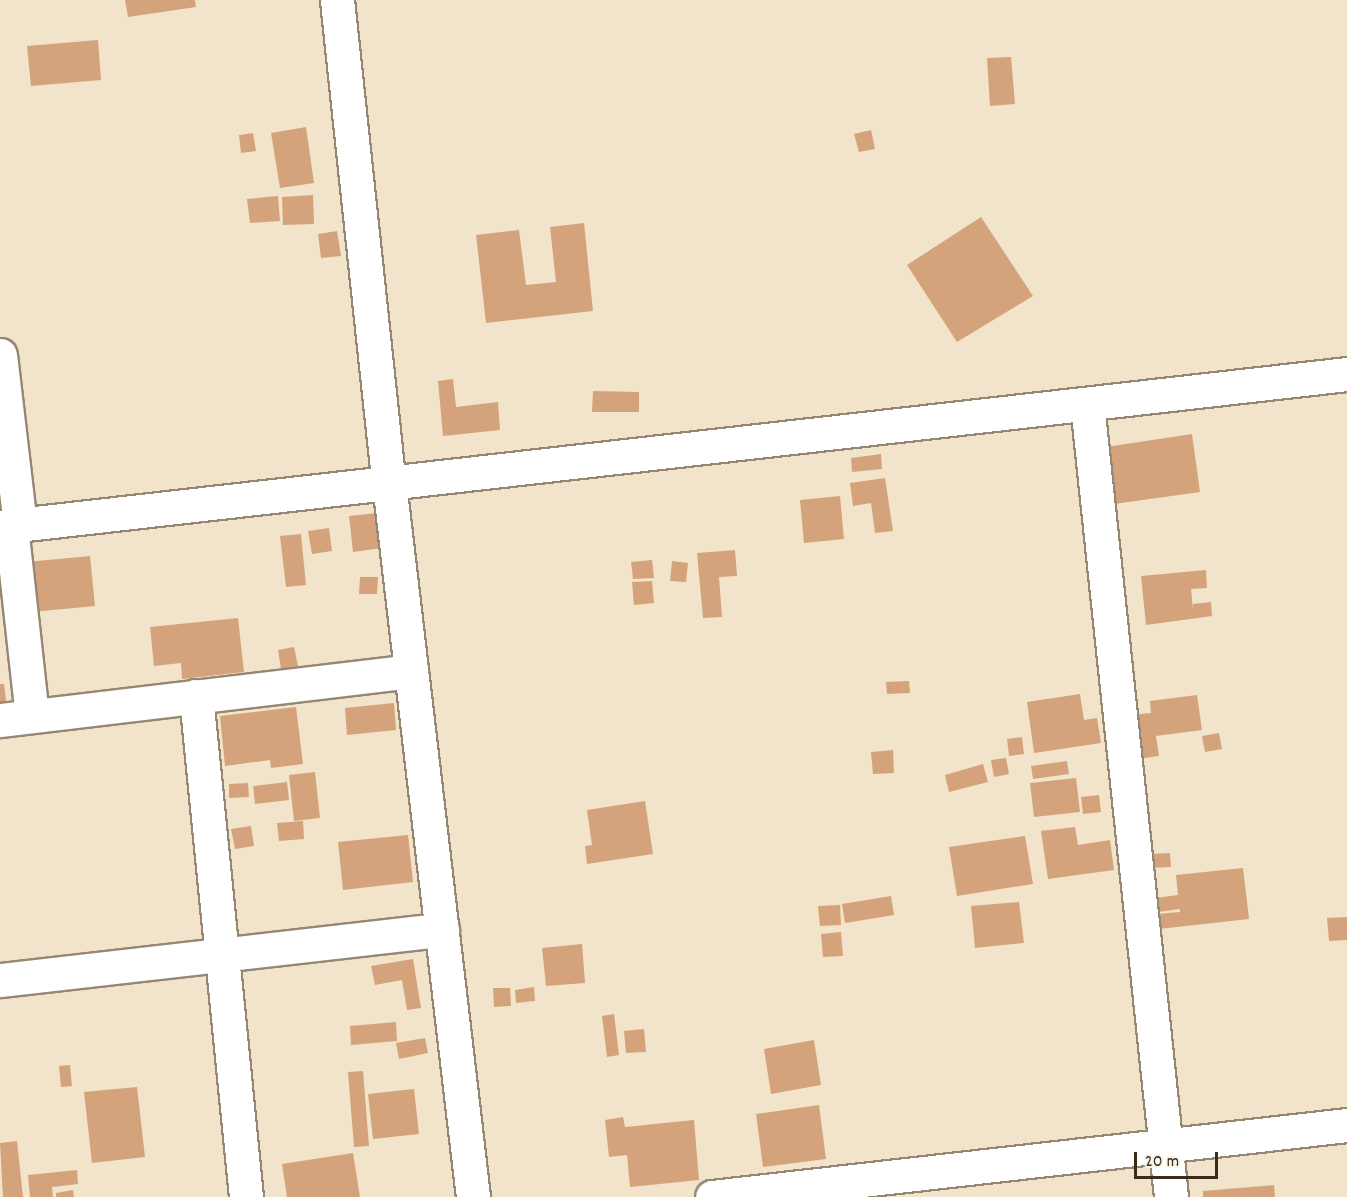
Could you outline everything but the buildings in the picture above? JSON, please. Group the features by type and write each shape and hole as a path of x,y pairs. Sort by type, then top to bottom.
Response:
{"street":[{"path":"337,0 389,483 473,1197"},
{"path":"0,356 10,526 32,716"},
{"path":"10,526 1347,374"},
{"path":"1087,404 1171,1197"},
{"path":"0,720 411,671"},
{"path":"196,696 246,1197"},
{"path":"0,980 442,930"},
{"path":"712,1197 1347,1125"}]}
